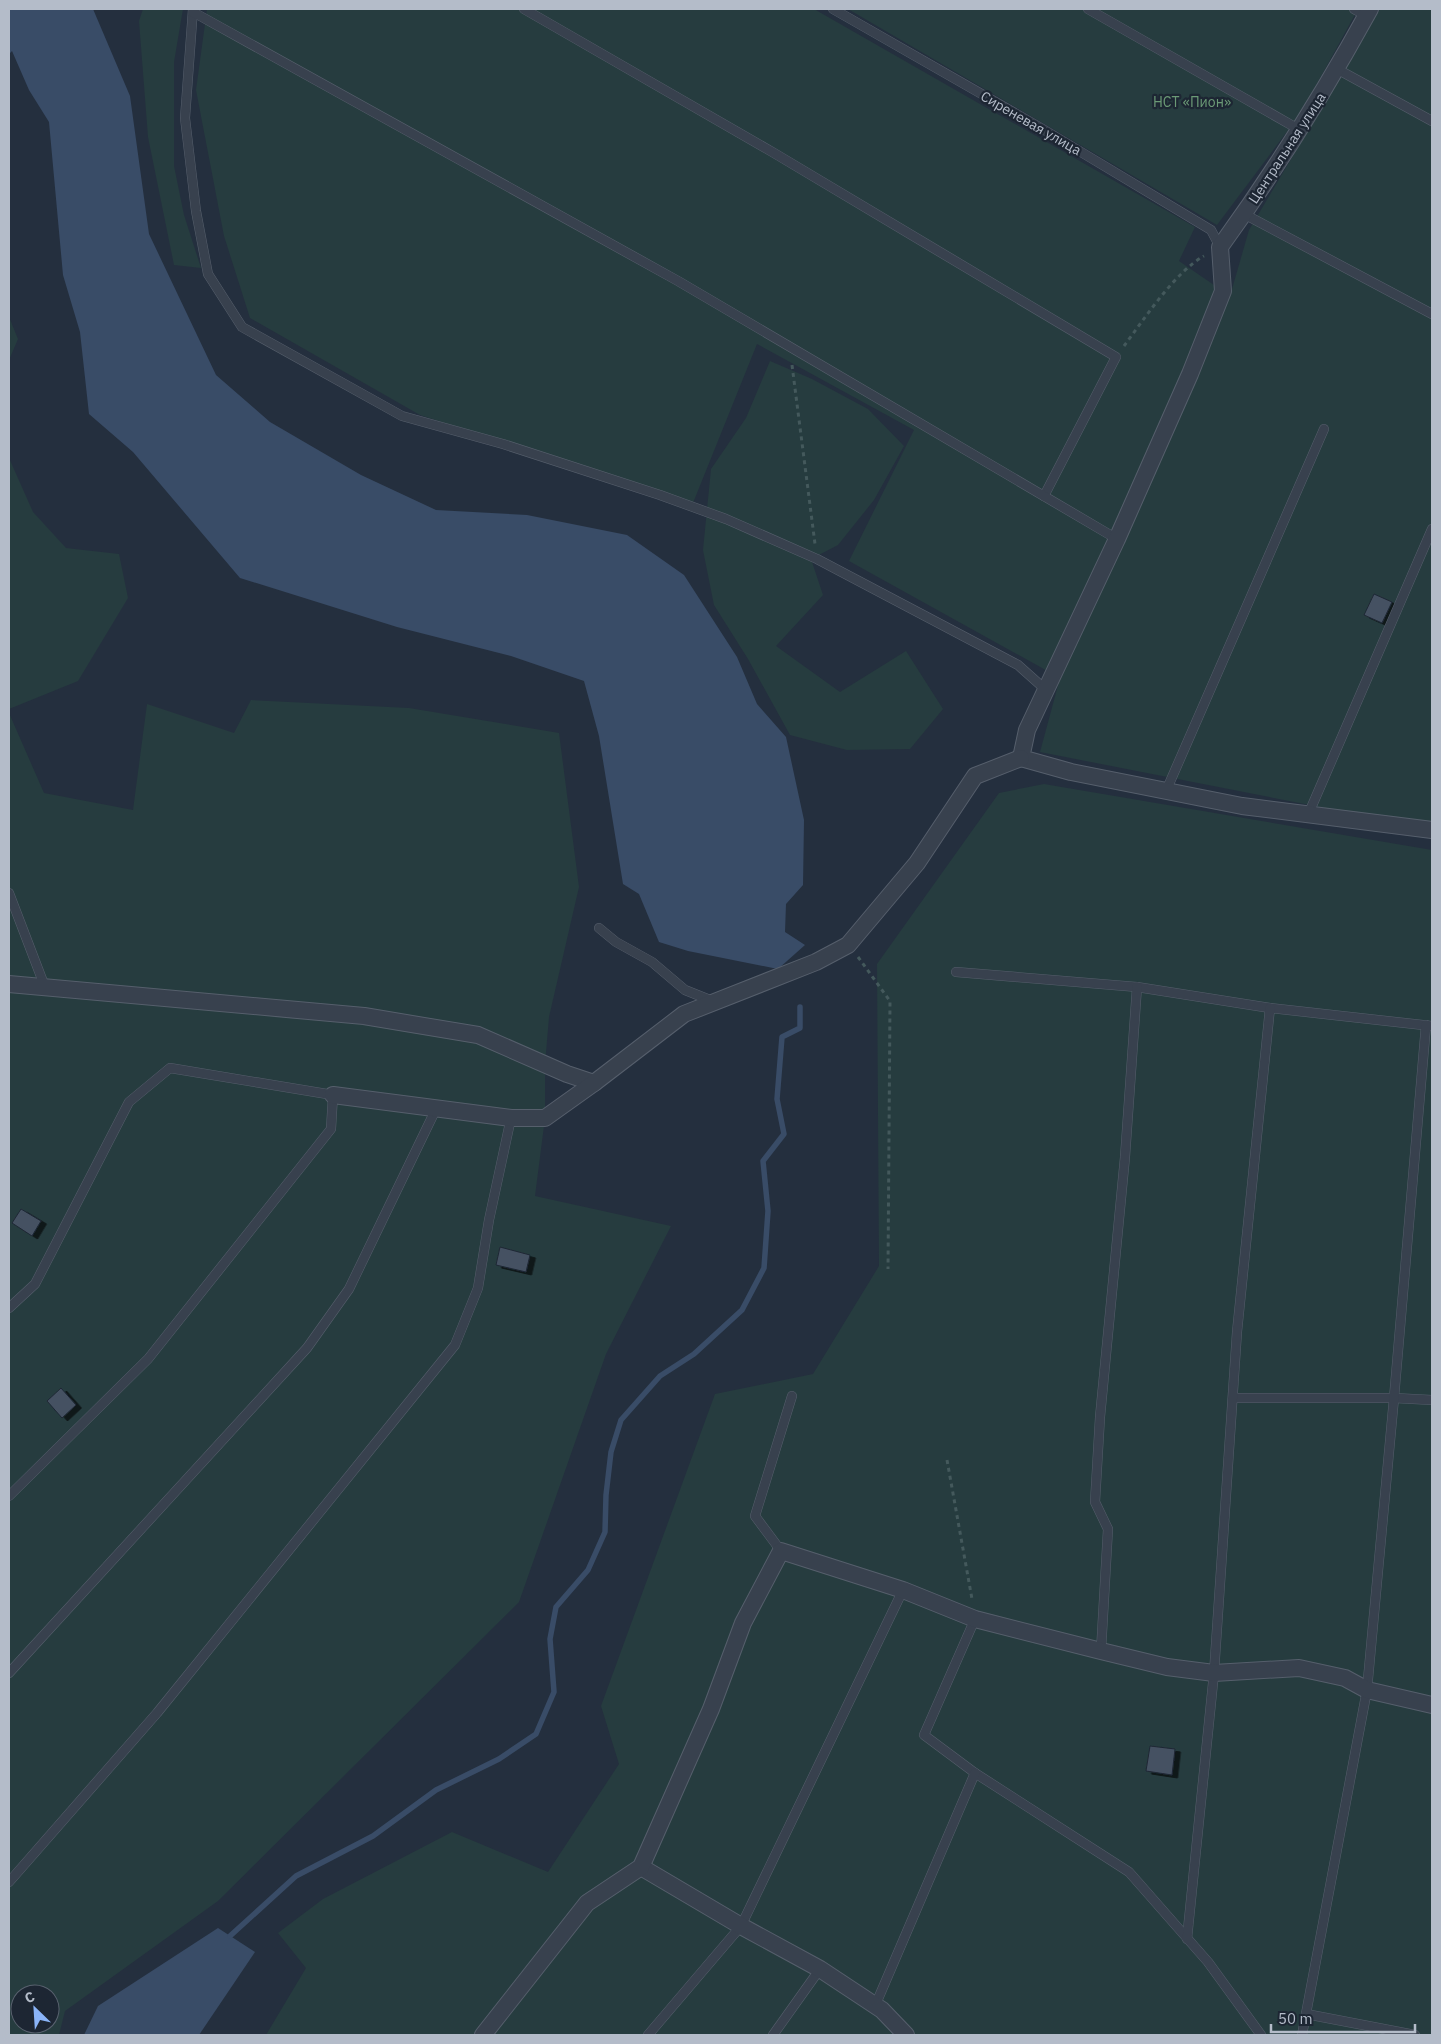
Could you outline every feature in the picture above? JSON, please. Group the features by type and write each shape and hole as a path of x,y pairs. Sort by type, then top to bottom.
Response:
{"street":[{"name":"Центральная улица","path":"1220,247 1300,130 1337,69 1364,11"},
{"path":"1021,758 1027,730 1117,539 1190,374 1223,290 1220,247"},
{"path":"333,1094 511,1118 545,1118 684,1014 816,962 848,945 917,863 975,776 1021,758 1071,772 1242,806 1432,830"},
{"path":"9,984 364,1016 478,1035 567,1074 594,1083"},
{"path":"483,2035 586,1903 641,1867 711,1709 743,1623 781,1552 903,1590 975,1619 1166,1667 1214,1673 1299,1668 1345,1678 1367,1690 1432,1705"},
{"path":"641,1867 740,1926 820,1969 882,2010 906,2035"}],"lane":[{"path":"524,9 774,153 1116,356 1044,496"},
{"name":"Сиреневая улица","path":"833,9 1041,128 1211,230 1220,247"},
{"path":"1088,9 1300,130"},
{"path":"1046,690 1018,665 817,559 726,519 660,495 503,444 402,416 242,327 208,274 196,211 185,118 193,10 670,276 1117,539"},
{"path":"1337,69 1432,121"},
{"path":"1244,214 1432,314"},
{"path":"1166,791 1324,429"},
{"path":"1308,814 1432,529"},
{"path":"9,893 44,987"},
{"path":"599,928 616,942 652,962 685,990 715,1002"},
{"path":"956,972 1137,987 1270,1008 1429,1026 1367,1690 1302,2035"},
{"path":"1101,1651 1108,1529 1095,1502 1100,1417 1125,1157 1137,987"},
{"path":"1187,1939 1214,1673 1237,1332 1270,1008"},
{"path":"9,1308 35,1284 130,1102 170,1068 333,1094 331,1129 148,1359 9,1496"},
{"path":"9,1673 307,1348 349,1288 436,1109"},
{"path":"9,1882 157,1713 454,1345 478,1288 489,1220 511,1118"},
{"path":"781,1552 755,1516 792,1396"},
{"path":"1233,1398 1394,1398 1432,1400"},
{"path":"648,2035 740,1926 903,1590"},
{"path":"975,1619 924,1735 975,1772 1129,1872 1208,1962 1262,2035"},
{"path":"875,2006 975,1772"},
{"path":"774,2035 820,1969"},
{"path":"1306,2014 1415,2035"}],"path":[{"path":"1116,356 1150,310 1192,263 1220,247"},
{"path":"790,346 817,559"},
{"path":"848,945 890,1001 888,1269"},
{"path":"947,1460 975,1619"}],"green space":[{"path":"143,9 183,9 174,62 174,166 184,215 201,268 174,265 148,137 139,21"},
{"path":"207,9 814,9 1195,227 1179,261 1230,296 1249,230 1380,9 1432,9 1432,829 1040,752 1060,678 849,561 914,430 757,344 693,503 420,415 250,318 224,236 196,90"},
{"name":"НСТ «Пион»","path":"848,9 1358,9 1301,113 1217,225"},
{"path":"9,317 18,339 9,360"},
{"path":"770,361 812,379 868,409 904,446 874,500 838,545 811,559 823,595 776,646 840,692 906,651 943,709 910,749 847,750 790,735 748,659 714,605 703,550 711,469 746,418"},
{"path":"9,458 33,512 66,548 119,554 128,598 78,681 9,709"},
{"path":"251,700 409,708 559,733 579,887 549,1017 545,1064 545,1118 535,1196 671,1226 606,1354 519,1602 218,1901 65,2011 60,2031 60,1984 10,1984 10,2034 59,2034 9,2035 9,713 44,793 133,810 147,704 234,733"},
{"path":"1044,784 1432,850 1432,2035 266,2035 306,1968 278,1933 323,1899 452,1832 548,1872 619,1764 601,1706 715,1394 813,1374 879,1266 877,964 999,793"}],"water":[{"path":"9,9 93,9 130,96 149,234 216,375 270,422 361,475 436,510 527,515 627,535 684,575 737,657 757,704 786,737 804,820 803,885 786,904 785,932 805,945 778,969 688,951 659,942 639,894 623,884 599,736 584,681 511,656 397,627 240,578 133,452 89,414 80,332 63,275 49,122 29,90 12,51 9,54"},
{"path":"218,1928 255,1952 199,2035 84,2035 98,2006"}],"building":[{"path":"1374,594 1392,602 1382,623 1364,615"},
{"path":"21,1209 41,1221 32,1236 12,1223"},
{"path":"500,1247 530,1255 526,1272 496,1265"},
{"path":"61,1388 76,1405 62,1418 47,1401"},
{"path":"1150,1746 1175,1749 1172,1775 1146,1771"}],"waterway":[{"path":"230,1936 296,1876 373,1836 436,1790 499,1759 536,1734 554,1692 550,1639 556,1607 588,1570 605,1532 606,1495 611,1452 621,1420 660,1376 694,1354 742,1310 764,1268 768,1211 763,1161 784,1134 777,1099 782,1037 800,1028 800,1007"}]}
